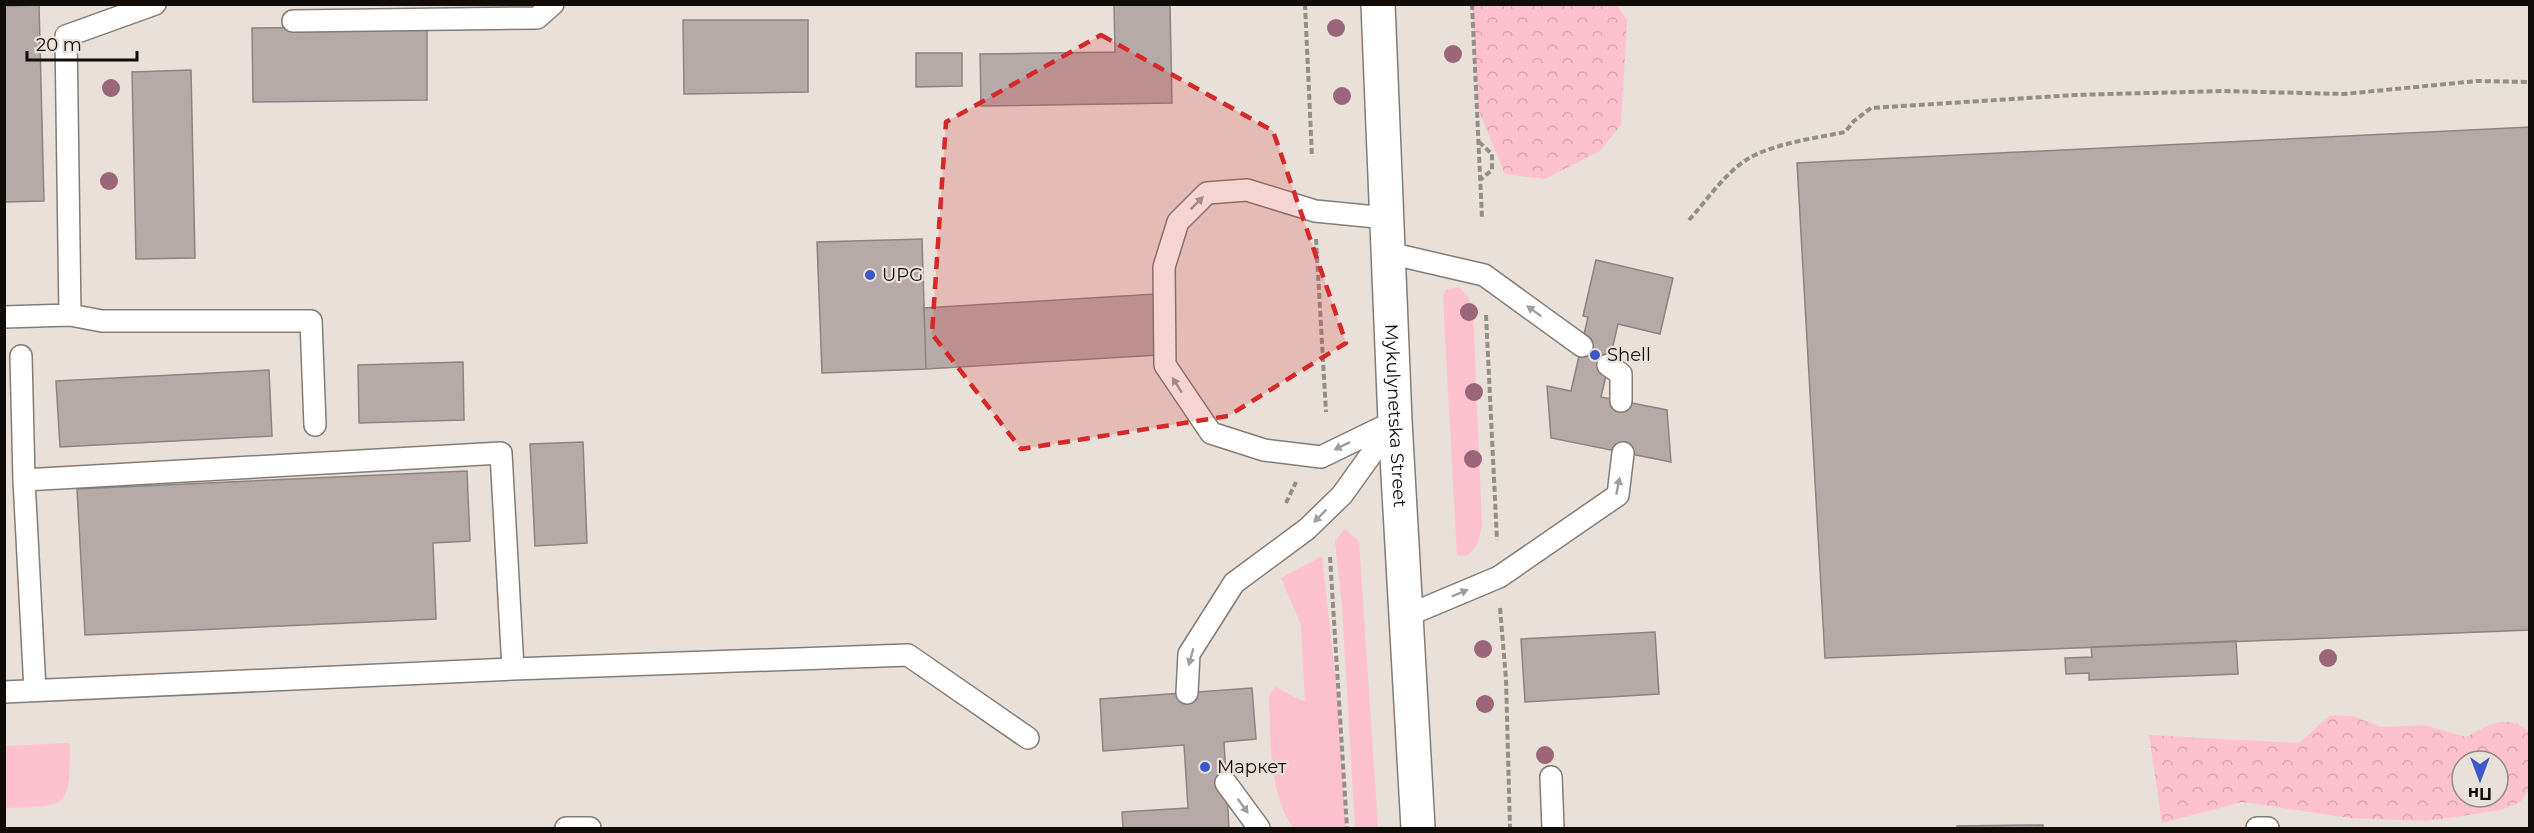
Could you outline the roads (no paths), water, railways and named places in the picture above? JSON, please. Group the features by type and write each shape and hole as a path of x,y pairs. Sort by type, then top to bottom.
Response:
{"highway":[{"name":"Mykulynetska Street","path":"1378,4 1395,421 1418,828"}],"lane":[{"path":"70,315 66,36 155,4"},
{"path":"293,21 537,18 553,4"},
{"path":"1387,218 1315,211 1247,190 1207,193 1178,222 1164,267 1165,365 1211,433 1264,450 1321,456 1395,421"},
{"path":"1389,253 1484,275 1582,346"},
{"path":"4,317 70,315 102,321 311,321 315,425"},
{"path":"21,356 24,480 35,690"},
{"path":"1608,365 1621,374 1621,401"},
{"path":"1186,693 1189,654 1234,583 1307,529 1342,495 1395,421"},
{"path":"24,480 501,453 513,669"},
{"path":"1406,616 1499,577 1617,495 1623,453"},
{"path":"4,692 513,669 908,655 1028,738"},
{"path":"1551,777 1553,828"},
{"path":"1226,783 1260,828"},
{"path":"566,828 590,828"},
{"path":"2257,828 2268,828"}],"place":[{"name":"UPG","path":"870,275"},
{"name":"Shell","path":"1595,355"},
{"name":"Маркет","path":"1205,767"}]}
